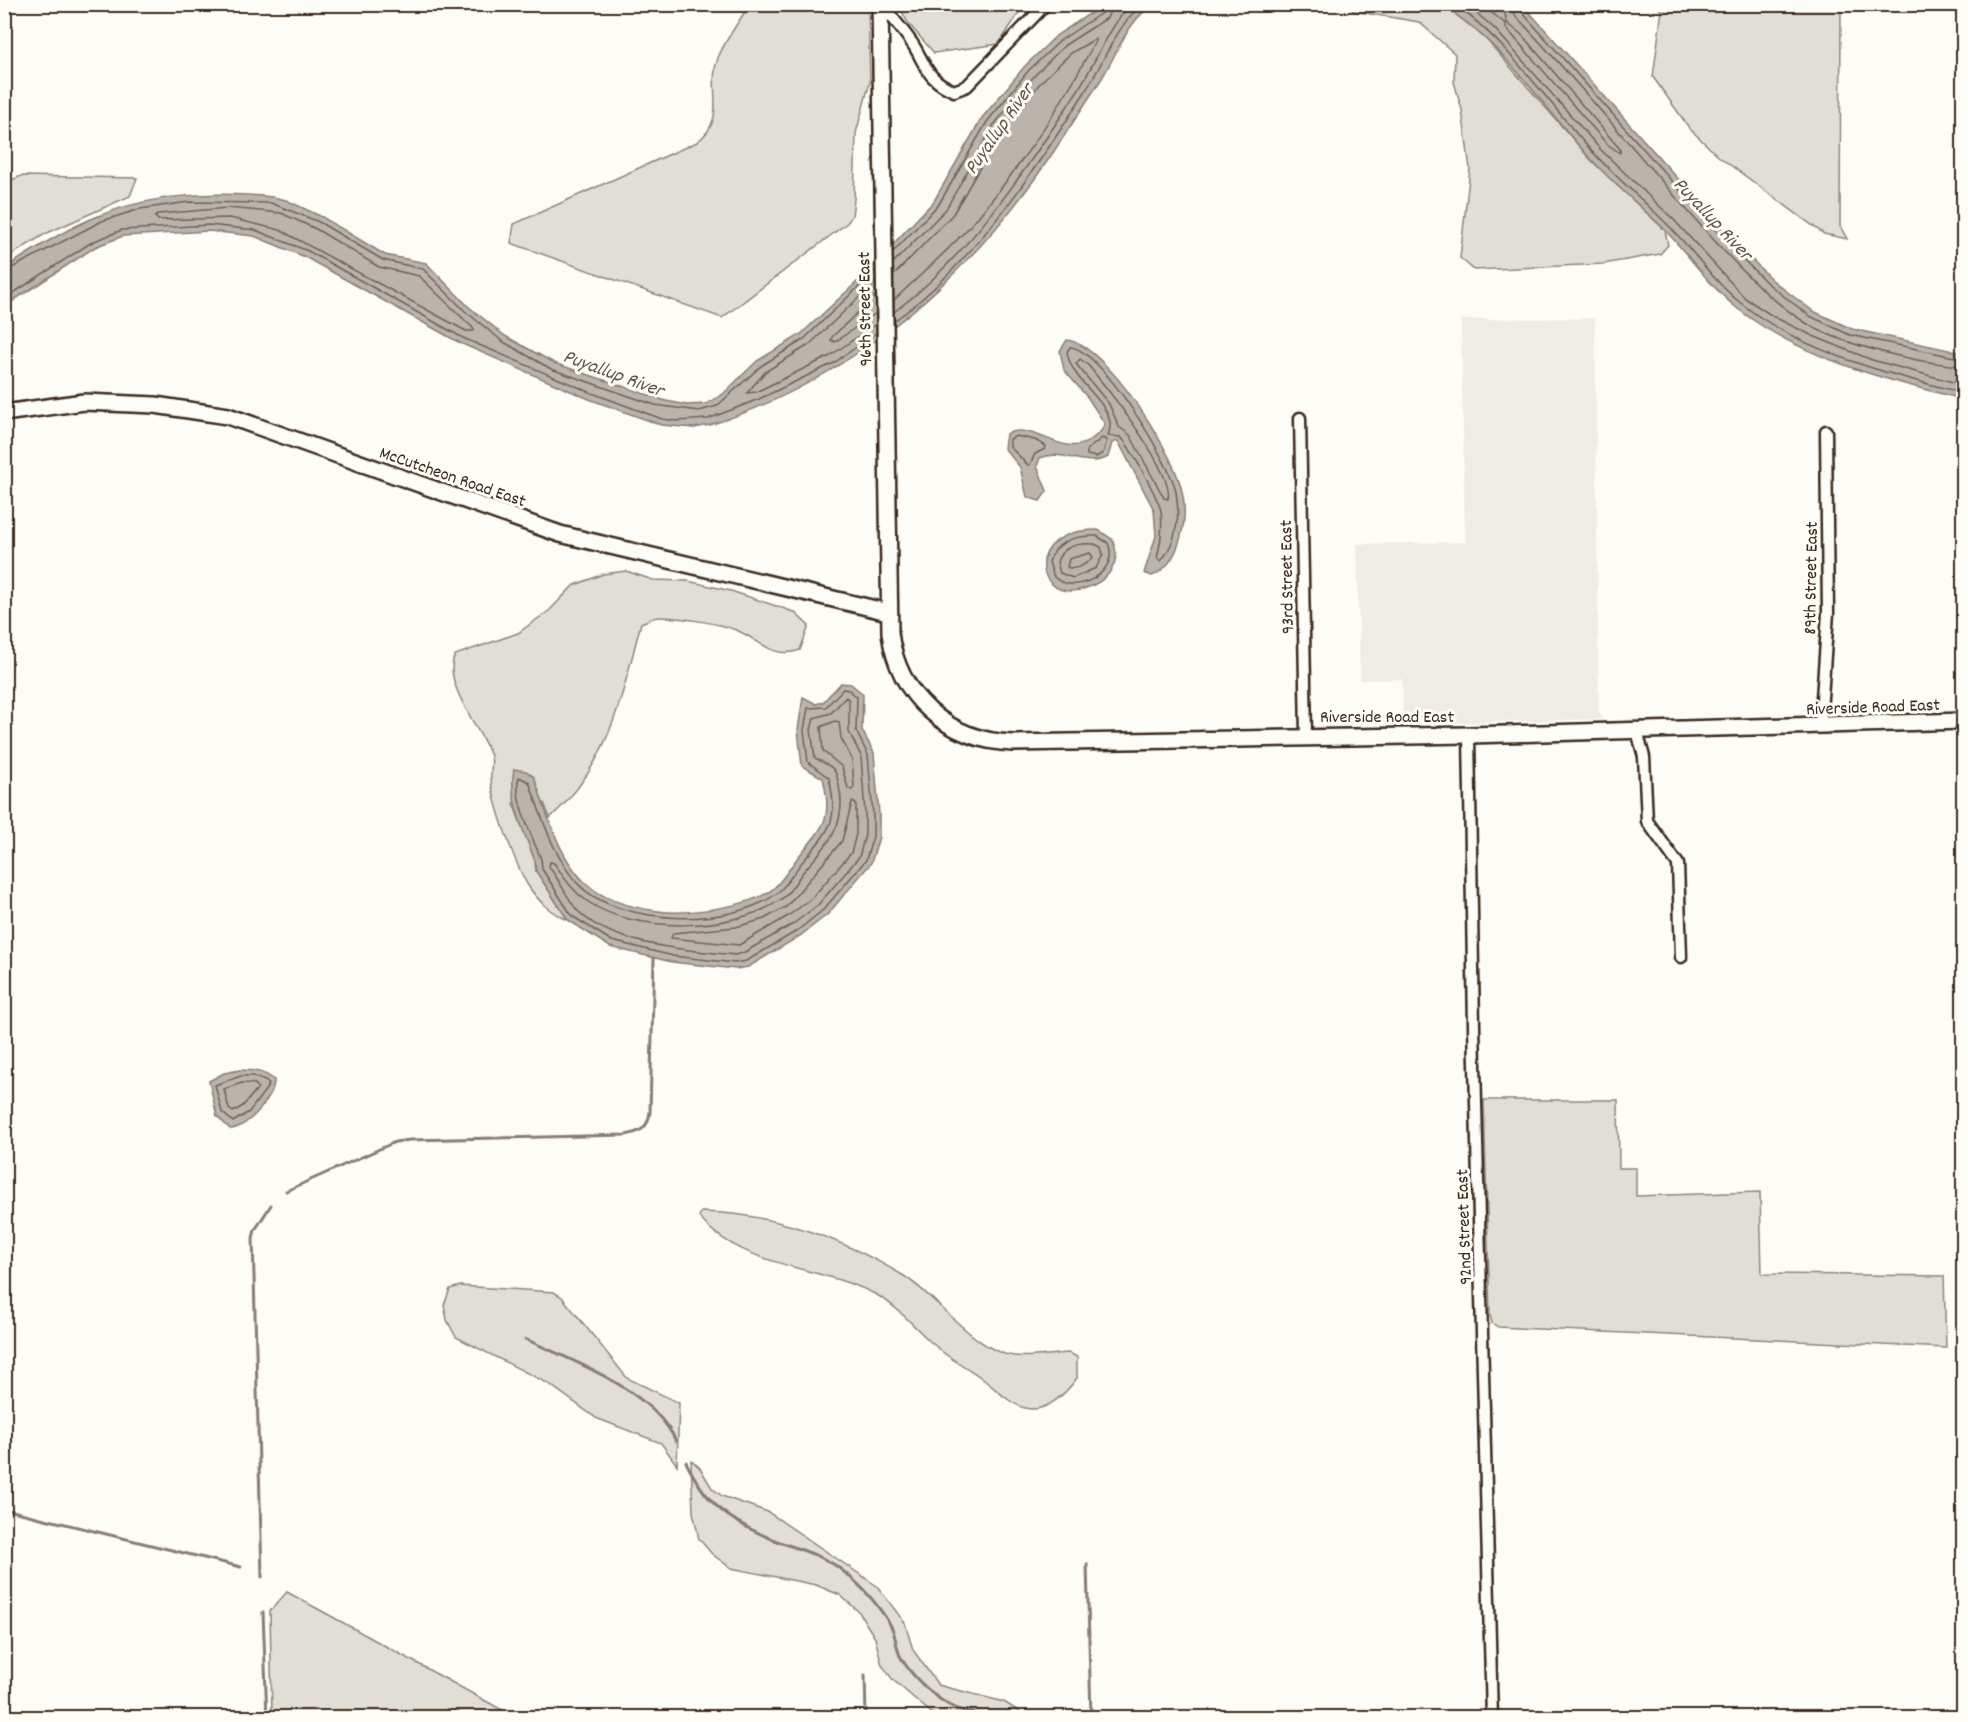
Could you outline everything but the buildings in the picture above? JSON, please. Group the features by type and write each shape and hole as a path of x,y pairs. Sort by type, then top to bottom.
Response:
{"street":[{"path":"881,4 913,45 929,75 938,84 954,91 967,86 1046,4"},
{"name":"96th Street East","path":"881,4 888,612"},
{"name":"McCutcheon Road East","path":"4,413 84,402 154,405 228,416 560,534 888,612"},
{"name":"93rd Street East","path":"1300,418 1306,736"},
{"name":"89th Street East","path":"1820,726 1828,614 1826,431"},
{"name":"Riverside Road East","path":"888,612 896,662 902,677 920,702 946,724 980,738 1013,742 1469,735 1964,721"},
{"path":"1637,731 1644,757 1647,821 1678,864 1681,957"},
{"name":"92nd Street East","path":"1469,735 1473,1026 1492,1718"}],"shaded area":[{"path":"749,5 868,5 870,82 856,133 854,199 852,216 847,223 722,318 511,243 514,224 697,142 707,133 715,113 714,80 718,58"},
{"path":"899,5 1024,5 999,44 934,53 908,23"},
{"path":"1348,5 1441,5 1456,13 1486,39 1591,160 1665,230 1668,245 1660,254 1603,264 1474,270 1460,258 1470,169 1462,110 1454,82 1455,54 1419,22 1353,11"},
{"path":"1653,5 1841,5 1840,226 1847,239 1824,234 1718,156 1690,129 1653,77 1662,10"},
{"path":"21,176 137,178 130,196 45,234 5,259 5,183"},
{"path":"1595,318 1599,711 1603,719 1403,724 1402,679 1360,680 1357,544 1465,542 1461,320"},
{"path":"626,571 653,580 688,581 731,591 794,612 809,626 800,650 782,652 766,647 736,630 709,623 659,617 641,623 619,703 600,752 587,775 550,818 544,803 513,803 535,861 536,871 568,920 550,910 540,901 522,874 505,833 496,803 491,779 491,756 464,706 453,678 452,666 455,655 518,633 550,610 573,586 603,574"},
{"path":"1484,1100 1618,1100 1619,1168 1636,1168 1636,1196 1760,1192 1762,1274 1944,1276 1946,1348 1498,1327 1492,1323 1490,1315"},
{"path":"701,1212 755,1217 781,1223 807,1230 857,1251 917,1285 971,1334 999,1352 1014,1356 1069,1353 1077,1357 1077,1378 1061,1396 1048,1405 1033,1409 1019,1406 944,1353 894,1307 877,1295 855,1285 783,1264 737,1247 716,1234 699,1217"},
{"path":"460,1286 554,1292 562,1297 627,1378 679,1403 677,1465 661,1443 596,1418 549,1384 456,1337 447,1320 444,1305 450,1289"},
{"path":"691,1460 700,1468 712,1488 722,1496 768,1512 877,1586 905,1623 913,1650 938,1685 1004,1702 1028,1717 936,1717 893,1680 882,1665 875,1638 859,1612 840,1595 816,1585 731,1568 712,1554 699,1539 693,1512"},
{"path":"287,1592 515,1717 272,1717 270,1611"}],"water":[{"name":"Puyallup River","path":"1103,5 1153,5 1130,28 1102,78 1062,139 1029,187 993,232 911,313 865,348 816,378 765,404 710,425 694,428 661,425 589,399 460,343 305,257 254,236 209,231 123,236 95,247 5,306 5,268 88,220 121,208 163,198 229,194 272,197 286,200 322,217 385,255 426,263 469,307 505,336 554,363 666,401 687,405 706,404 722,395 757,361 800,335 858,281 934,201 982,118 1025,66 1057,35"},
{"path":"1441,5 1523,5 1730,237 1771,279 1813,311 1852,329 1963,353 1963,399 1875,375 1816,354 1762,326 1738,309 1709,281 1664,229 1590,158 1499,52 1480,34"},
{"path":"1067,340 1083,346 1118,379 1151,425 1175,470 1183,498 1181,537 1170,561 1152,576 1144,573 1156,536 1154,510 1118,441 1112,443 1108,457 1100,460 1091,461 1057,455 1040,458 1037,466 1047,491 1040,501 1027,497 1020,467 1004,448 1006,434 1017,431 1039,435 1072,446 1093,438 1103,429 1105,424 1088,398 1064,370 1060,351"},
{"path":"1098,530 1112,539 1115,548 1115,561 1109,573 1099,582 1086,588 1069,591 1055,587 1047,578 1044,566 1046,553 1056,541 1073,533"},
{"path":"841,683 851,684 863,694 862,730 874,753 879,837 871,863 828,914 800,936 748,967 736,969 672,962 610,947 568,920 536,871 535,861 515,804 514,769 526,771 534,777 550,823 564,853 582,879 600,894 642,909 670,912 735,905 764,895 774,888 815,837 824,822 827,804 823,778 802,766 798,730 803,697 816,704 823,702"},
{"path":"240,1070 266,1075 274,1080 273,1087 265,1103 252,1118 237,1128 230,1129 217,1116 209,1081 224,1073"}],"waterway":[{"path":"286,1191 395,1142 626,1135 640,1131 648,1122 650,1112 654,958"},
{"path":"262,1577 253,1238 255,1230 271,1205"},
{"path":"525,1339 588,1367 631,1392 665,1423 676,1441"},
{"path":"686,1462 702,1490 731,1518 772,1539 824,1559 854,1581 874,1602 891,1626 900,1656 905,1664 933,1694 957,1709 997,1718"},
{"path":"4,1509 241,1567"},
{"path":"1087,1564 1091,1718"},
{"path":"263,1612 267,1718"},
{"path":"865,1675 866,1718"}]}
